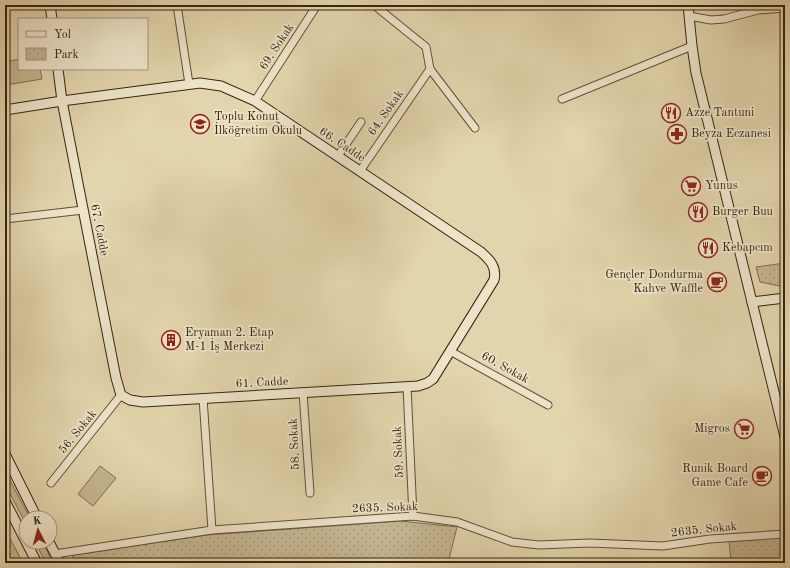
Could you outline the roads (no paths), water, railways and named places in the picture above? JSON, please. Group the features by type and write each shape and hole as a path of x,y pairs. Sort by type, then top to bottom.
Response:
{"street":[{"path":"50,5 52,18"},
{"path":"177,5 189,84"},
{"name":"69. Sokak","path":"255,101 317,5"},
{"path":"374,5 426,47 430,69 475,128"},
{"path":"688,5 696,73 785,437"},
{"path":"689,16 711,20 724,19 758,10 785,8"},
{"path":"562,99 692,46"},
{"name":"64. Sokak","path":"360,171 430,69"},
{"name":"67. Cadde","path":"58,70 62,101 83,210 118,390 121,395"},
{"name":"66. Cadde","path":"5,110 189,84 208,83 221,86 255,101 481,252 492,262 495,274 494,280 435,376 430,381 421,385 407,386"},
{"path":"338,156 361,122"},
{"path":"5,219 83,210"},
{"path":"752,302 785,298"},
{"name":"60. Sokak","path":"450,350 548,405"},
{"name":"61. Cadde","path":"121,395 130,400 139,402 407,386"},
{"name":"59. Sokak","path":"407,386 413,516"},
{"name":"58. Sokak","path":"303,392 310,493"},
{"name":"56. Sokak","path":"52,482 121,395"},
{"path":"202,398 212,530"},
{"path":"5,454 33,510"},
{"path":"5,501 37,563"},
{"name":"2635. Sokak","path":"55,554 212,530 413,516 457,522 512,542 539,545 590,543 663,546 710,539 785,534"},
{"path":"53,550 60,563"}],"place":[{"name":"Azze Tantuni","path":"671,113"},
{"name":"Toplu Konut İlköğretim Okulu","path":"200,124"},
{"name":"Beyza Eczanesi","path":"677,134"},
{"name":"Yunus","path":"691,186"},
{"name":"Burger Buu","path":"698,212"},
{"name":"Kebapcım","path":"708,248"},
{"name":"Gençler Dondurma Kahve Waffle","path":"717,282"},
{"name":"Eryaman 2. Etap M-1 İş Merkezi","path":"171,340"},
{"name":"Migros","path":"744,429"},
{"name":"Runik Board Game Cafe","path":"762,476"}]}
